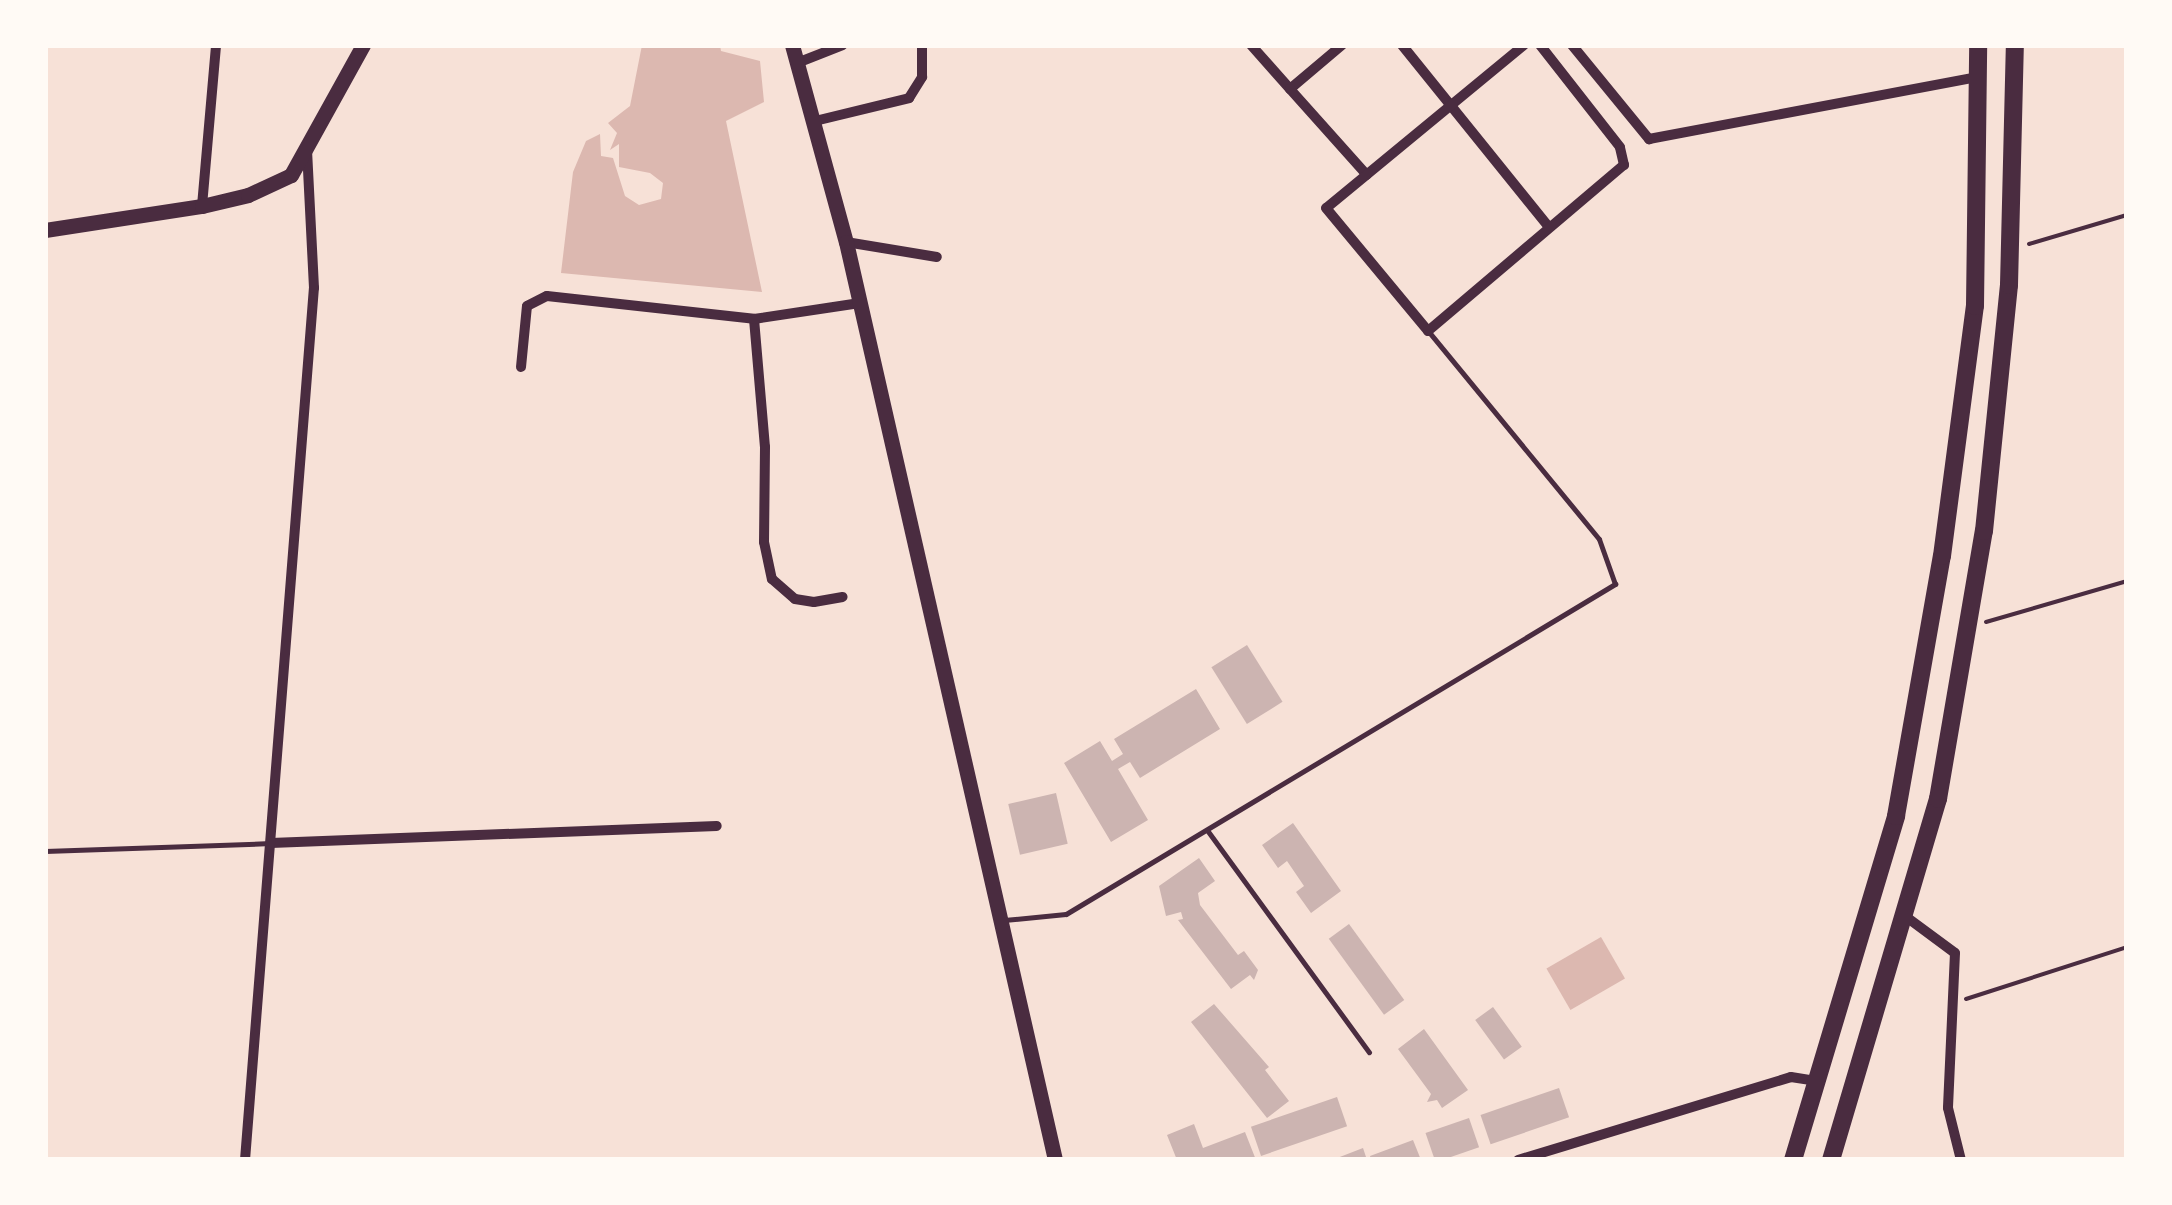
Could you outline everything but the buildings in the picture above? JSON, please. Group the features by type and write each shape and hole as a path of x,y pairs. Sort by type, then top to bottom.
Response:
{"highway":[{"path":"1793,1160 1896,816 1942,556 1975,306 1978,45"},
{"path":"1830,1160 1938,800 1968,628 1984,530 2010,249 2015,45"},
{"path":"1964,392 1998,396"}],"main road":[{"path":"45,230 202,206 248,195 291,176 363,45"},
{"path":"792,45 816,121 846,242 1054,1160"}],"street":[{"path":"202,206 216,45"},
{"path":"797,63 843,45"},
{"path":"816,121 909,98 922,78 922,45"},
{"path":"1251,45 1367,174"},
{"path":"1290,89 1342,45"},
{"path":"1402,45 1550,227"},
{"path":"1524,45 1326,208 1428,331 1624,165 1620,147 1540,45"},
{"path":"1572,45 1649,139 1978,77"},
{"path":"245,1160 314,288 307,152"},
{"path":"846,242 937,256"},
{"path":"521,368 527,306 546,296 754,319 860,303"},
{"path":"754,319 765,447 764,542 772,580 795,599 814,602 843,597"},
{"path":"271,843 716,826"},
{"path":"1905,916 1954,953 1948,1108 1962,1160"},
{"path":"1518,1160 1791,1077 1816,1081"}],"lane":[{"path":"1001,920 1066,914 1615,584 1599,539 1428,331"},
{"path":"1207,830 1370,1052"},
{"path":"45,850 271,843"}],"path":[{"path":"2010,249 2127,215"},
{"path":"1968,628 2127,581"},
{"path":"1952,1003 2127,947"}],"shaded area":[{"path":"642,45 720,45 721,51 760,61 764,102 726,121 762,292 561,273 573,172 586,141 600,134 601,156 613,158 625,196 639,205 661,199 663,183 650,173 619,167 619,144 610,150 617,133 608,123 630,106"},
{"path":"1601,937 1625,979 1570,1010 1546,968"}]}
